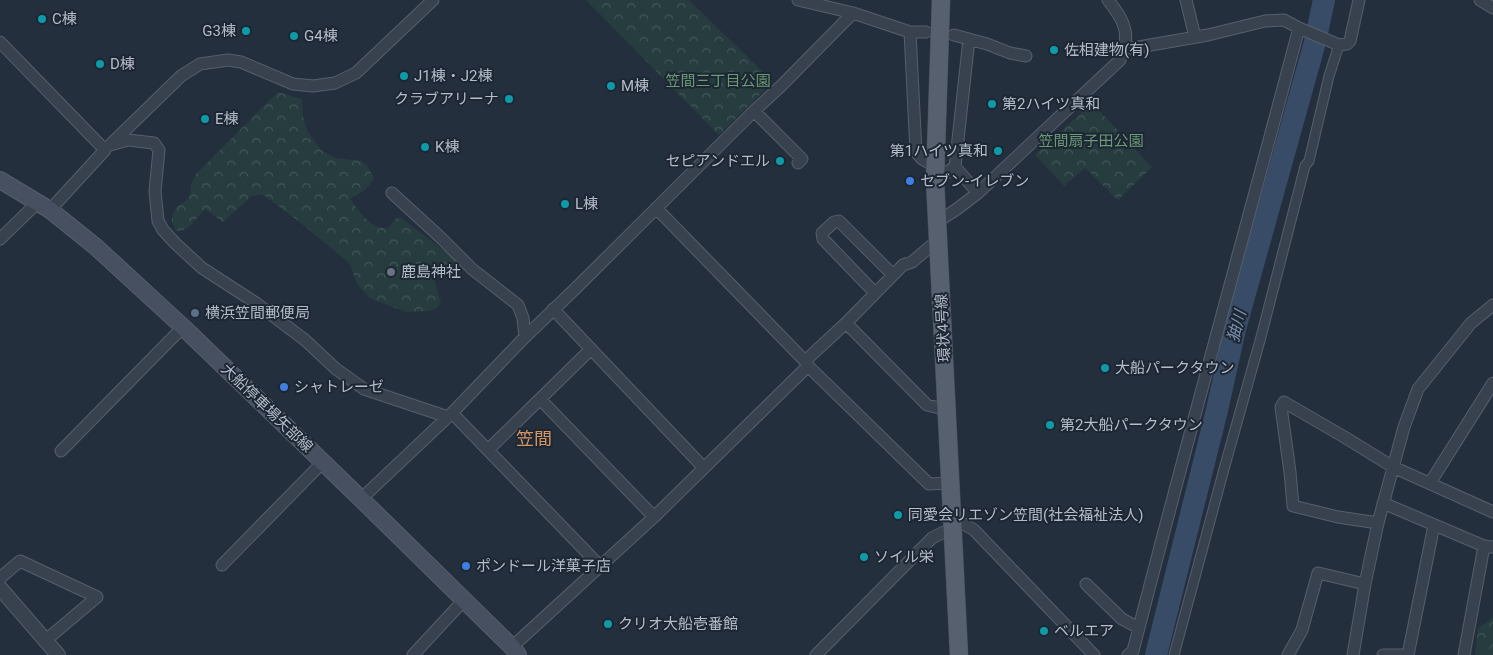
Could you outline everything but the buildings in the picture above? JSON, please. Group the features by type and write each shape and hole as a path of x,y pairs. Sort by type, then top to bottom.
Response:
{"main road":[{"name":"環状4号線","path":"941,0 936,174 959,655"},
{"name":"大船停車場矢部線","path":"0,180 44,206 96,247 183,327 361,498 515,651"}],"street":[{"path":"0,239 44,206 181,76 200,64 228,60 241,62 293,84 313,86 336,83 356,73 433,0"},
{"path":"798,0 853,13 910,32 926,32"},
{"path":"938,222 978,193 1120,60 1127,38 1125,27 1108,0"},
{"path":"1186,0 1196,37"},
{"path":"1124,47 1133,48 1196,37 1265,21 1284,20 1339,46 1350,41 1359,0"},
{"path":"1480,0 1493,8"},
{"path":"361,498 450,415 524,337 576,288 853,13"},
{"path":"1131,654 1299,28"},
{"path":"910,32 916,152 936,174 955,167"},
{"path":"954,35 987,44 1010,53 1026,56"},
{"path":"969,39 955,167 978,193"},
{"path":"0,42 107,148"},
{"path":"1174,655 1339,46"},
{"path":"754,111 802,158 798,163"},
{"path":"107,148 128,140 154,143 159,150 155,191 158,221 176,244 202,268 256,303 297,333 336,369 364,389 450,415 488,450 600,566"},
{"path":"392,193 472,269 518,305 523,318 524,337"},
{"path":"656,208 807,363 929,484 950,483"},
{"path":"875,293 823,239 822,233 834,222 839,221 893,275"},
{"path":"515,651 600,566 704,468 902,265 912,262 938,240"},
{"path":"1354,655 1365,584 1378,523 1404,427 1418,389 1471,322 1493,306"},
{"path":"553,309 704,468"},
{"path":"846,323 927,406 948,410"},
{"path":"60,451 183,327"},
{"path":"488,450 591,349"},
{"path":"1430,483 1493,383"},
{"path":"540,399 654,517"},
{"path":"1378,523 1338,517 1293,506 1281,407 1284,402 1393,467 1493,512"},
{"path":"222,565 323,462"},
{"path":"1383,504 1488,546 1464,655"},
{"path":"816,655 932,538 964,524 974,530 1094,655"},
{"path":"1408,655 1434,525"},
{"path":"0,578 20,561 97,597 46,640"},
{"path":"1288,655 1302,630 1318,573 1365,584"},
{"path":"1086,584 1122,619 1139,628"},
{"path":"0,588 58,655"},
{"path":"414,655 464,600"},
{"path":"1383,655 1402,655"}],"green space":[{"name":"笠間三丁目公園","path":"586,0 689,0 773,82 719,135"},
{"path":"278,92 302,99 303,117 308,132 321,150 335,158 361,161 367,165 374,179 365,190 350,199 366,219 376,226 388,228 395,219 400,217 456,261 460,275 458,276 442,266 434,279 441,302 438,307 429,311 406,312 370,298 357,284 347,261 262,194 252,196 223,222 205,209 189,227 176,231 172,222 172,215 178,206 187,200 196,174"},
{"name":"笠間扇子田公園","path":"1092,103 1152,167 1118,200 1085,168 1064,186 1035,155"},
{"path":"1493,618 1493,655 1475,655 1478,628"}],"waterway":[{"name":"㹨川","path":"1156,655 1217,410 1235,329 1315,42 1324,0"}],"place":[{"name":"C棟","path":"42,19"},
{"name":"G3棟","path":"246,31"},
{"name":"G4棟","path":"294,36"},
{"name":"佐相建物(有)","path":"1054,50"},
{"name":"D棟","path":"100,64"},
{"name":"J1棟・J2棟","path":"404,76"},
{"name":"M棟","path":"611,86"},
{"name":"クラブアリーナ","path":"509,99"},
{"name":"第2ハイツ真和","path":"992,104"},
{"name":"E棟","path":"205,119"},
{"name":"K棟","path":"425,147"},
{"name":"第1ハイツ真和","path":"998,151"},
{"name":"セピアンドエル","path":"780,161"},
{"name":"セブン-イレブン","path":"910,181"},
{"name":"L棟","path":"565,204"},
{"name":"鹿島神社","path":"391,272"},
{"name":"横浜笠間郵便局","path":"195,313"},
{"name":"大船パークタウン","path":"1105,368"},
{"name":"シャトレーゼ","path":"284,387"},
{"name":"第2大船パークタウン","path":"1050,425"},
{"name":"同愛会リエゾン笠間(社会福祉法人)","path":"898,515"},
{"name":"ソイル栄","path":"864,557"},
{"name":"ポンドール洋菓子店","path":"466,566"},
{"name":"クリオ大船壱番館","path":"608,624"},
{"name":"ベルエア","path":"1044,631"}],"district":[{"name":"笠間","path":"534,439"}]}
